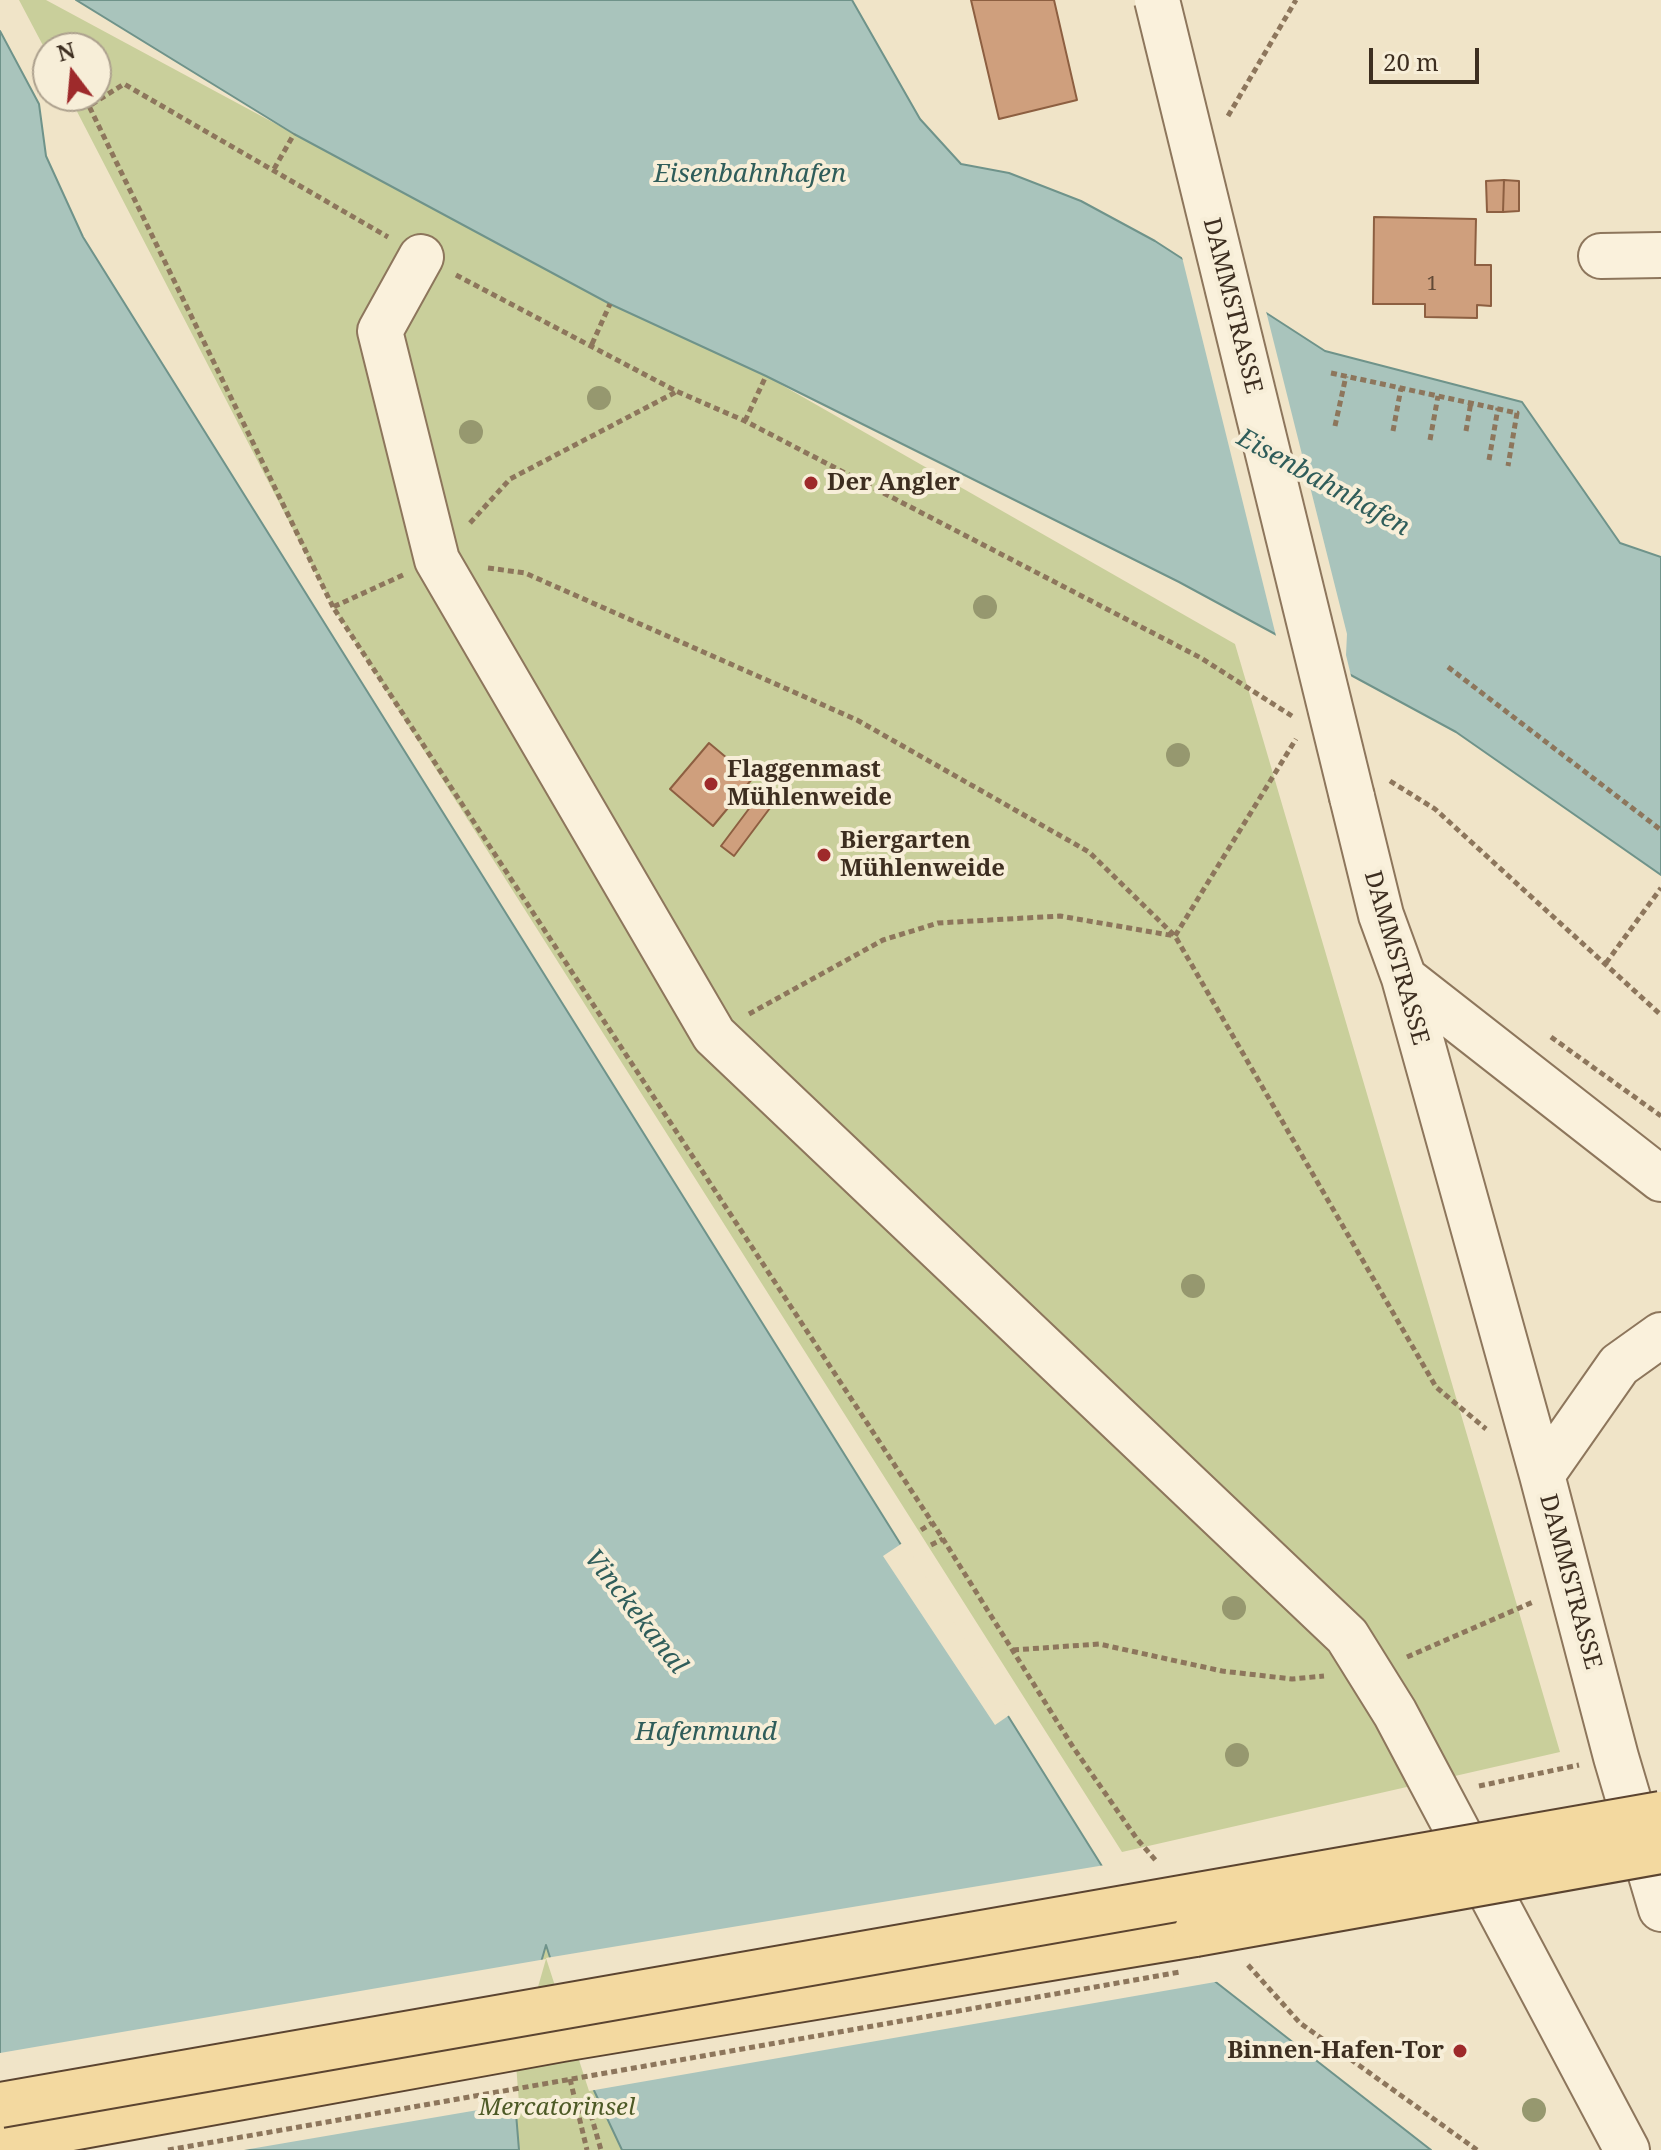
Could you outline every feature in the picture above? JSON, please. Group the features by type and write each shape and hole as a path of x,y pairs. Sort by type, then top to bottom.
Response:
{"main road":[{"path":"0,2105 1661,1814"},
{"path":"0,2141 562,2039 1195,1934 1661,1851"}],"street":[{"name":"DAMMSTRASSE","path":"1157,0 1367,786 1381,915 1404,978 1542,1475 1616,1757 1661,1909"},
{"path":"1601,256 1661,255"},
{"path":"421,257 380,331 437,560 714,1035 1347,1636 1439,1795 1627,2150"},
{"path":"1404,978 1661,1179"},
{"path":"1542,1475 1619,1365 1661,1335"}],"path":[{"path":"1228,117 1296,0"},
{"path":"1167,1874 1137,1839 1073,1747 943,1539 333,607 89,106 124,84 421,257 592,344 676,391 745,421 1201,658 1305,725"},
{"path":"274,169 294,134"},
{"path":"592,344 610,304"},
{"path":"1331,373 1517,413 1508,466"},
{"path":"745,421 766,376"},
{"path":"1335,426 1346,376"},
{"path":"1393,431 1401,388"},
{"path":"333,607 437,560 510,479 676,391"},
{"path":"1430,440 1438,396"},
{"path":"1466,431 1471,402"},
{"path":"1489,460 1498,408"},
{"path":"437,560 525,573 857,720 1089,852 1175,936 1436,1387 1495,1436"},
{"path":"1448,667 1661,830"},
{"path":"1175,936 1296,738"},
{"path":"1367,786 1435,809 1661,1015"},
{"path":"1606,963 1661,888"},
{"path":"714,1035 841,960 883,940 938,923 1060,916 1175,936"},
{"path":"921,1530 932,1523"},
{"path":"931,1545 943,1539"},
{"path":"1013,1650 1099,1644 1222,1671 1292,1679 1370,1673 1571,1586"},
{"path":"1439,1795 1616,1757"},
{"path":"1238,1954 1300,2023 1477,2150"},
{"path":"1237,1962 1252,1959"},
{"path":"168,2150 1190,1970"},
{"path":"562,2039 587,2150"},
{"path":"576,2111 589,2108 601,2150"}],"green space":[{"path":"19,0 46,0 105,32 36,32"},
{"path":"112,36 610,304 766,376 1235,644 1560,1752 1122,1852 333,607 77,112 112,112"},
{"name":"Mercatorinsel","path":"546,1944 590,2082 622,2150 519,2150 512,2064"}],"water":[{"name":"Eisenbahnhafen","path":"76,0 852,0 920,119 961,164 1009,173 1081,201 1155,241 1325,351 1522,402 1620,543 1661,557 1661,875 1456,732 1179,582 766,376 610,304 294,134"},
{"path":"0,31 32,91 32,112 40,112 46,156 83,237 1135,1919 1431,2150 622,2150 590,2082 546,1945 512,2064 519,2150 0,2150"}],"pier":[{"path":"1181,253 1265,307 1347,634 1346,655 1352,680 1277,640"},
{"path":"904,1542 1011,1714 995,1725 883,1556"},
{"path":"1105,1865 1138,1917 1221,1981 589,2091 546,1958"},
{"path":"546,1959 516,2064 519,2103 244,2150 0,2150 0,2053"}],"building":[{"path":"971,0 1054,0 1077,100 999,119"},
{"path":"1504,180 1519,181 1519,211 1503,212"},
{"path":"1504,180 1503,212 1487,212 1486,181"},
{"path":"1374,217 1476,219 1475,265 1491,265 1491,306 1477,305 1477,318 1425,317 1425,304 1373,304"},
{"name":"Flaggenmast Mühlenweide","path":"709,743 752,779 713,826 670,789"},
{"path":"760,794 773,804 734,856 721,846"}],"place":[{"name":"Der Angler","path":"811,483"},
{"name":"Flaggenmast Mühlenweide","path":"711,784"},
{"name":"Biergarten Mühlenweide","path":"824,855"},
{"name":"Binnen-Hafen-Tor","path":"1460,2051"}],"water label":[{"name":"Vinckekanal","path":"635,1612"},
{"name":"Hafenmund","path":"706,1733"}]}
